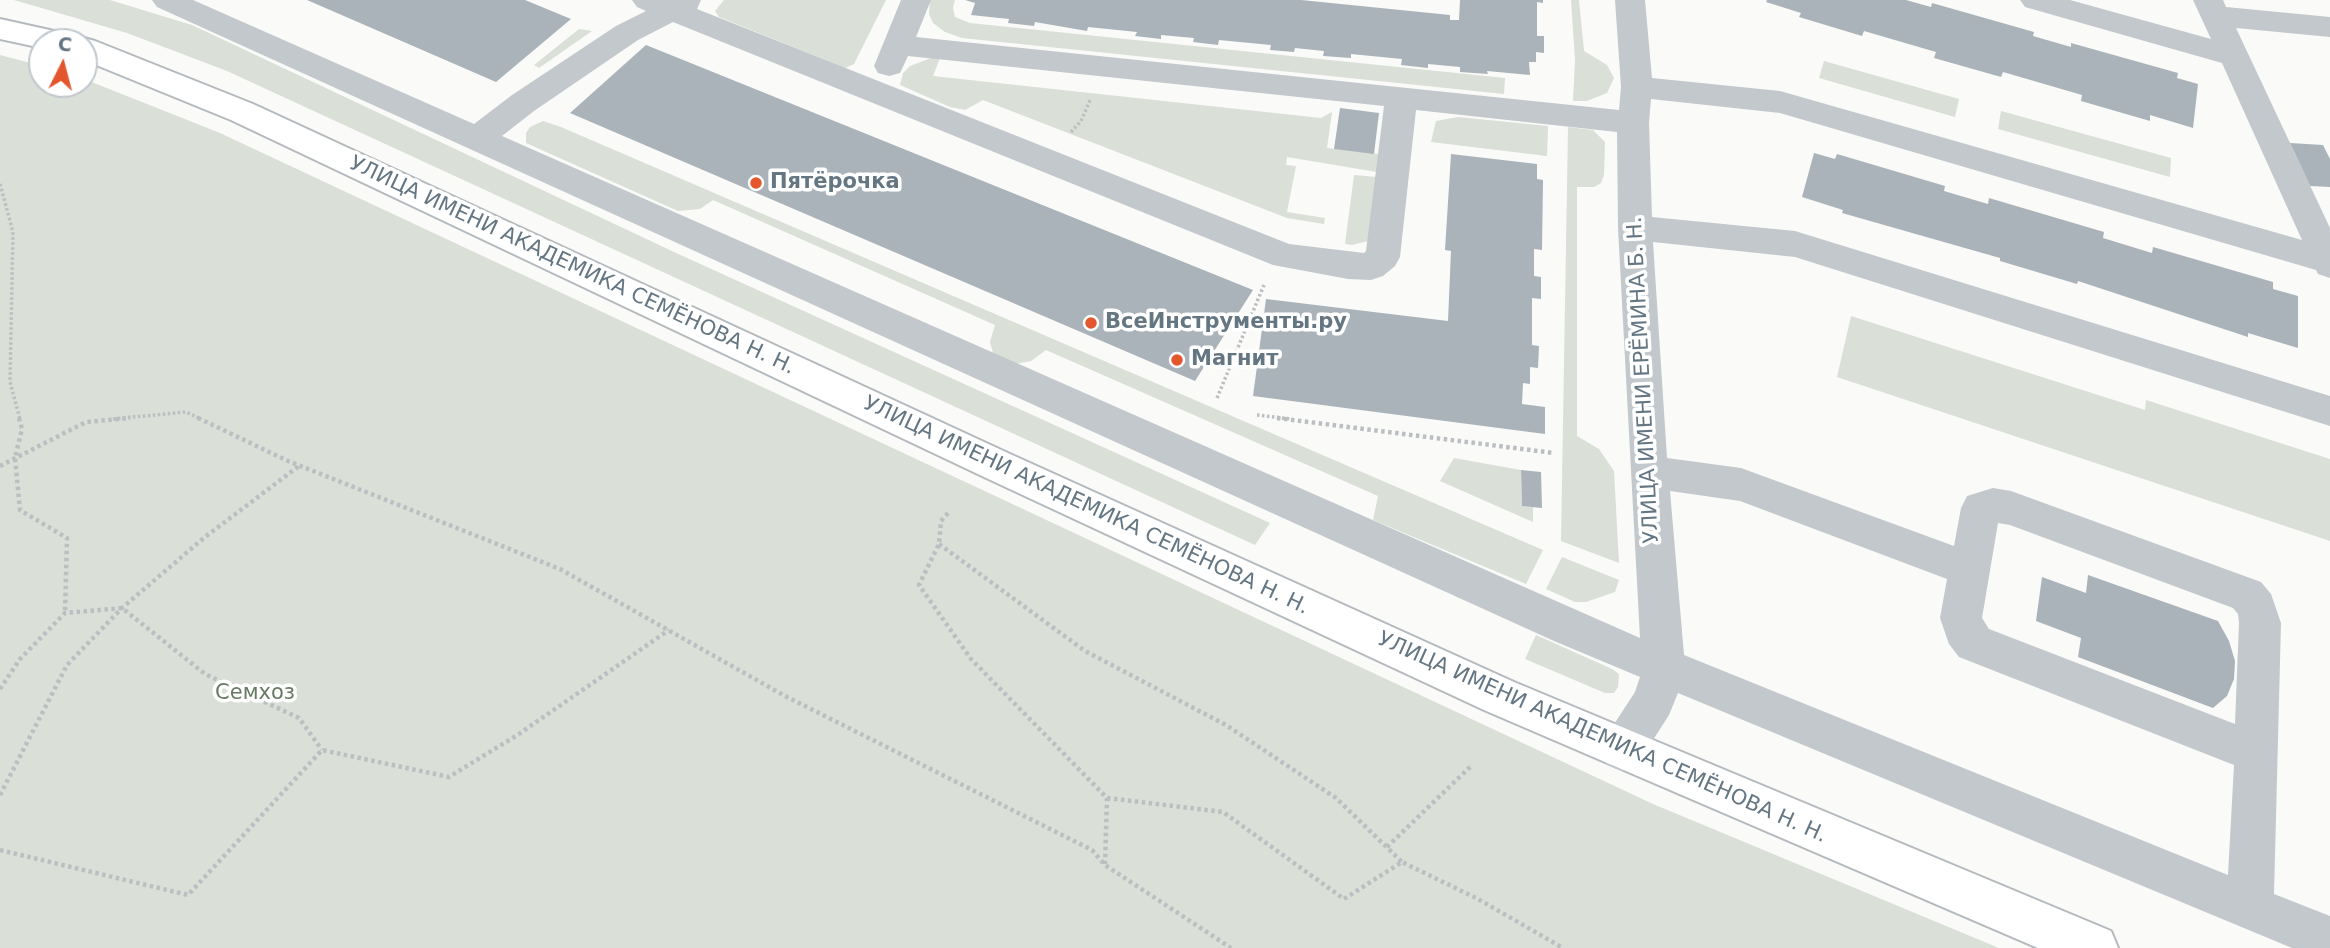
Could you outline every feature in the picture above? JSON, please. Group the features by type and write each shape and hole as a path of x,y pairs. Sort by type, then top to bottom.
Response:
{"main road":[{"path":"0,29 28,35"},
{"name":"УЛИЦА ИМЕНИ АКАДЕМИКА СЕМЁНОВА Н. Н.","path":"98,54 242,112 1009,471 1499,696 2094,948"}],"street":[{"path":"167,0 1569,628 2330,940"},
{"path":"879,94 916,0"},
{"name":"УЛИЦА ИМЕНИ ЕРЁМИНА Б. Н.","path":"1622,750 1654,701 1664,666 1656,590 1635,228 1633,123 1637,87 1630,0"},
{"path":"2035,0 2234,56"},
{"path":"478,138 523,103 669,3 879,94 1285,256 1371,267 1383,257 1401,98"},
{"path":"2212,8 2329,263"},
{"path":"2212,8 2330,27"},
{"path":"897,45 1633,123"},
{"path":"1637,87 1780,102 2329,263"},
{"path":"1635,228 1795,244 2330,411"},
{"path":"1650,471 1741,485 1969,569"},
{"path":"2250,907 2256,753 2260,622 2257,607 2247,595 2231,587 2037,517 1993,505 1981,508 1961,618 1964,631 1974,643 2256,753"}],"path":[{"path":"1069,134 1082,121"},
{"path":"0,184 13,232 10,382 22,429 15,458 20,510 67,538 65,613"},
{"path":"1217,398 1262,288 1285,256"},
{"path":"0,466 86,422 186,412 299,466 561,569 785,696 1092,850 1105,865 1231,948"},
{"path":"1257,415 1554,453"},
{"path":"0,795 67,665 122,608 205,537 299,466"},
{"path":"948,513 940,521 939,544 919,585 971,659 1107,798 1223,812 1344,899 1402,862"},
{"path":"939,544 1085,651 1226,725 1336,799 1402,862 1478,899 1563,948"},
{"path":"0,689 20,659 65,613 122,608 205,674 299,718 322,750 449,777 519,734 668,630"},
{"path":"0,850 188,895 322,750"},
{"path":"1387,847 1471,766"},
{"path":"1105,865 1107,798"}],"green space":[{"path":"14,0 110,0 192,25 674,252 1270,523 1255,545 227,71 127,33"},
{"path":"724,0 886,0 854,64 845,68 719,17 715,11"},
{"path":"930,0 955,0 955,17 970,23 1505,78 1504,94 962,38 945,32 933,23 929,14"},
{"path":"1571,0 1579,0 1584,51 1607,65 1614,78 1607,93 1587,101 1573,101 1575,60"},
{"path":"579,29 592,31 539,68 534,65"},
{"name":"Семхоз","path":"0,55 28,62 28,98 98,98 98,85 220,133 1653,804 1999,948 0,948"},
{"path":"931,58 940,58 933,76 1321,118 1332,112 1327,148 1380,154 1377,172 1287,157 1286,165 1296,166 1287,212 1325,218 1324,224 1287,218 983,100 965,110 950,107 900,85 903,73 910,66"},
{"path":"1824,61 1959,99 1955,117 1819,78"},
{"path":"2001,111 2171,158 2170,177 1998,129"},
{"path":"1458,117 1548,126 1547,156 1431,142 1436,121"},
{"path":"543,121 1543,550 1526,584 1373,520 1378,496 1046,350 1031,361 1015,364 993,353 990,342 995,325 713,200 700,209 678,211 526,143 526,133 530,127"},
{"path":"1568,127 1593,130 1605,142 1604,175 1601,183 1594,187 1577,187 1577,436 1599,449 1614,471 1619,563 1561,541"},
{"path":"1354,175 1376,177 1368,241 1352,245 1345,244"},
{"path":"1851,316 2145,410 2146,400 2330,459 2330,541 1837,377"},
{"path":"1454,458 1521,470 1522,506 1533,507 1533,522 1440,481"},
{"path":"1562,557 1619,580 1615,592 1586,602 1575,602 1546,589"},
{"path":"1536,635 1619,674 1618,687 1614,693 1605,693 1525,659"}],"building":[{"path":"307,0 525,0 571,19 496,82"},
{"path":"965,0 1301,0 1450,15 1450,20 1459,20 1460,0 1543,0 1543,3 1537,2 1537,36 1544,36 1544,53 1536,52 1536,62 1529,62 1530,75 1487,71 1488,74 1460,72 1460,67 1401,65 1402,59 1351,54 1351,58 1323,56 1324,51 1295,48 1294,52 1270,50 1271,45 1219,40 1218,45 1193,42 1194,38 1161,35 1161,39 1135,36 1137,32 1088,27 1087,31 1035,22 1034,26 1008,23 1009,19 971,15 975,3"},
{"path":"1906,0 1931,7 1932,3 2034,32 2033,36 2071,47 2071,43 2178,73 2177,78 2198,84 2193,128 2150,115 2150,121 2081,101 2082,95 2003,72 2001,77 1934,58 1936,52 1864,31 1862,36 1799,17 1801,13 1766,2"},
{"path":"646,45 1253,290 1195,381 570,113"},
{"path":"1340,108 1379,113 1374,154 1334,149"},
{"path":"2290,143 2323,145 2330,159 2330,187 2310,186"},
{"path":"1814,153 1835,159 1837,154 1945,186 1944,191 1988,204 1989,198 2104,232 2103,238 2152,253 2153,247 2273,282 2273,289 2298,296 2298,348 2248,333 2248,337 2078,281 2077,284 2000,261 2000,258 1842,213 1843,210 1802,197"},
{"path":"1451,154 1537,164 1537,179 1543,180 1542,250 1534,249 1534,276 1541,277 1541,299 1532,298 1532,345 1539,346 1538,368 1530,367 1530,384 1523,383 1522,404 1545,407 1545,434 1253,396 1266,299 1448,321 1451,251 1445,250"},
{"path":"1521,470 1541,472 1542,508 1522,506"},
{"path":"2088,575 2218,621 2229,641 2235,661 2234,679 2227,696 2213,708 2078,657 2081,638 2036,621 2042,577 2086,593"}],"place":[{"name":"Пятёрочка","path":"756,183"},
{"name":"ВсеИнструменты.ру","path":"1091,323"},
{"name":"Магнит","path":"1177,360"}]}
